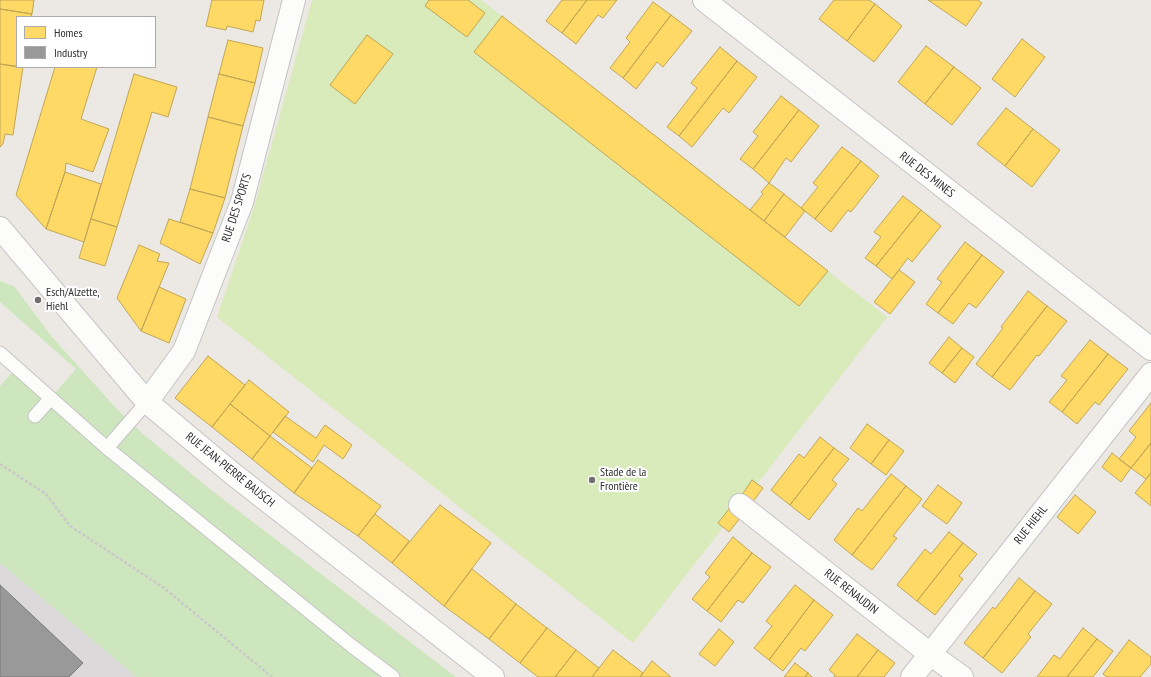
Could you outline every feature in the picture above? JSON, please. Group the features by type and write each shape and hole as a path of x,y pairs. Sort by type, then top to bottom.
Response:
{"street":[{"name":"RUE DES SPORTS","path":"147,402 184,351 242,202 294,0"},
{"name":"RUE DES MINES","path":"704,0 1151,349"},
{"name":"RUE JEAN-PIERRE BAUSCH","path":"0,228 147,402 233,474 494,677"},
{"name":"RUE HIEHL","path":"912,677 1151,374"},
{"name":"RUE RENAUDIN","path":"740,505 930,654 962,677"}],"lane":[{"path":"0,353 107,448 393,677"},
{"path":"35,416 51,398"},
{"path":"107,448 147,402"}],"path":[{"path":"0,464 46,494 70,526 164,588 272,677"}],"shaded area":[{"path":"0,563 94,640 137,677 0,677"}],"green space":[{"name":"Stade de la Frontière","path":"312,0 481,0 887,317 633,643 217,317 254,207"},
{"path":"0,281 14,286 52,337 116,408 143,434 215,493 456,677 137,677 0,563 0,386 16,368 51,398 76,369 0,302"}],"building: Homes":[{"path":"0,0 34,0 32,14 0,9"},
{"path":"212,0 264,0 260,21 256,20 253,32 227,26 226,30 206,26"},
{"path":"429,0 468,0 485,13 467,37 425,6"},
{"path":"562,0 587,0 562,33 546,21"},
{"path":"587,0 617,0 603,18 598,15 576,44 562,33"},
{"path":"834,0 869,0 875,4 847,41 819,19"},
{"path":"928,0 978,0 982,3 966,26"},
{"path":"653,2 671,15 623,78 610,68 630,42 626,38"},
{"path":"875,4 902,26 874,62 847,41"},
{"path":"0,9 32,14 31,16 16,16 16,67 0,64"},
{"path":"671,15 692,31 663,67 657,62 636,89 623,78"},
{"path":"502,16 828,271 799,306 474,52"},
{"path":"367,35 393,54 355,104 330,85"},
{"path":"1022,39 1045,57 1015,97 992,79"},
{"path":"228,40 263,48 255,83 219,74"},
{"path":"926,46 954,67 925,104 898,82"},
{"path":"720,47 737,61 679,136 667,127 697,88 691,83"},
{"path":"737,61 757,77 729,113 723,108 692,147 679,136"},
{"path":"0,64 23,68 13,135 5,134 3,144 0,147"},
{"path":"954,67 981,88 952,125 925,104"},
{"path":"55,68 97,68 81,119 109,129 93,172 66,163 65,172 46,229 16,195"},
{"path":"134,74 177,87 168,117 152,112 117,227 91,219"},
{"path":"219,74 255,83 243,126 208,117"},
{"path":"781,96 799,110 753,169 740,159 758,136 753,132"},
{"path":"1006,108 1033,129 1005,166 977,144"},
{"path":"799,110 819,126 791,162 786,158 769,183 753,169"},
{"path":"208,117 243,126 225,198 190,189"},
{"path":"1033,129 1060,150 1032,187 1005,166"},
{"path":"842,147 861,161 815,219 801,208 818,187 813,183"},
{"path":"861,161 879,176 851,212 848,210 831,232 815,219"},
{"path":"65,172 101,184 84,242 46,229"},
{"path":"769,183 784,194 764,221 750,210 763,194 761,192"},
{"path":"190,189 225,198 213,233 180,222"},
{"path":"784,194 805,211 785,237 764,221"},
{"path":"903,196 921,210 876,266 865,258 881,237 874,232"},
{"path":"921,210 941,226 912,262 908,258 892,279 876,266"},
{"path":"91,219 117,227 105,266 79,258"},
{"path":"169,219 213,233 200,264 160,243"},
{"path":"965,242 982,255 938,313 926,304 942,282 937,279"},
{"path":"139,245 160,254 157,261 169,263 141,331 117,298"},
{"path":"982,255 1004,272 976,308 969,303 953,324 938,313"},
{"path":"899,270 915,282 890,314 874,302"},
{"path":"159,287 186,299 169,343 141,331"},
{"path":"1028,291 1047,306 992,377 976,364"},
{"path":"1047,306 1067,321 1039,356 1037,355 1010,390 992,377"},
{"path":"949,337 962,348 942,373 929,363"},
{"path":"1090,340 1108,354 1062,412 1049,402 1067,380 1061,376"},
{"path":"962,348 974,357 955,383 942,373"},
{"path":"1108,354 1128,369 1099,405 1095,402 1077,424 1062,412"},
{"path":"208,356 245,385 212,427 175,398"},
{"path":"249,380 289,412 270,436 230,404"},
{"path":"1151,403 1151,443 1131,468 1119,459 1136,437 1129,431"},
{"path":"230,404 270,436 252,459 212,427"},
{"path":"285,416 316,438 325,425 352,445 343,459 324,445 313,462 273,432"},
{"path":"867,424 889,440 871,464 850,448"},
{"path":"270,436 312,468 294,493 252,459"},
{"path":"820,437 834,448 790,505 771,490 799,454 804,458"},
{"path":"889,440 904,451 886,475 871,464"},
{"path":"1151,443 1151,473 1146,479 1131,468"},
{"path":"834,448 849,459 832,480 837,484 809,520 790,505"},
{"path":"1112,453 1131,468 1121,482 1102,467"},
{"path":"318,460 381,506 358,536 294,493"},
{"path":"1151,473 1151,506 1135,493"},
{"path":"891,474 906,486 852,555 834,540 858,508 862,511"},
{"path":"752,480 763,488 752,503 742,495"},
{"path":"938,485 962,503 947,524 922,506"},
{"path":"906,486 922,499 893,536 897,538 872,570 852,555"},
{"path":"1075,495 1096,512 1078,534 1057,517"},
{"path":"440,505 491,543 444,606 392,563"},
{"path":"729,509 740,518 729,532 718,523"},
{"path":"375,514 409,541 392,563 358,536"},
{"path":"949,532 963,543 917,601 897,585 925,549 931,554"},
{"path":"733,537 752,553 707,611 692,599 710,577 705,573"},
{"path":"963,543 977,554 959,576 963,579 935,615 917,601"},
{"path":"752,553 771,567 743,603 738,600 721,622 707,611"},
{"path":"472,569 516,604 489,639 444,606"},
{"path":"1019,578 1035,591 983,658 964,643 993,607 995,609"},
{"path":"795,585 814,600 769,660 754,648 772,626 766,621"},
{"path":"1035,591 1052,604 1028,634 1031,637 1002,673 983,658"},
{"path":"814,600 833,615 805,651 801,648 783,671 769,660"},
{"path":"516,604 547,628 520,663 489,639"},
{"path":"547,628 576,650 555,677 538,677 520,663"},
{"path":"1083,628 1097,639 1067,677 1037,677 1054,655 1060,659"},
{"path":"719,629 734,642 715,666 699,654"},
{"path":"857,634 878,650 857,677 834,677 835,675 829,670"},
{"path":"1097,639 1113,651 1093,677 1067,677"},
{"path":"1129,640 1151,657 1151,664 1140,677 1107,677 1103,674"},
{"path":"576,650 599,668 592,677 555,677"},
{"path":"613,650 643,673 640,677 592,677"},
{"path":"878,650 895,663 884,677 857,677"},
{"path":"652,661 671,677 640,677"},
{"path":"795,663 808,673 805,677 784,677"},
{"path":"808,673 812,677 805,677"}],"building: Industry":[{"path":"0,585 83,663 69,677 0,677"}],"place":[{"name":"Esch/Alzette, Hiehl","path":"38,300"},
{"name":"Stade de la Frontière","path":"592,480"}]}
